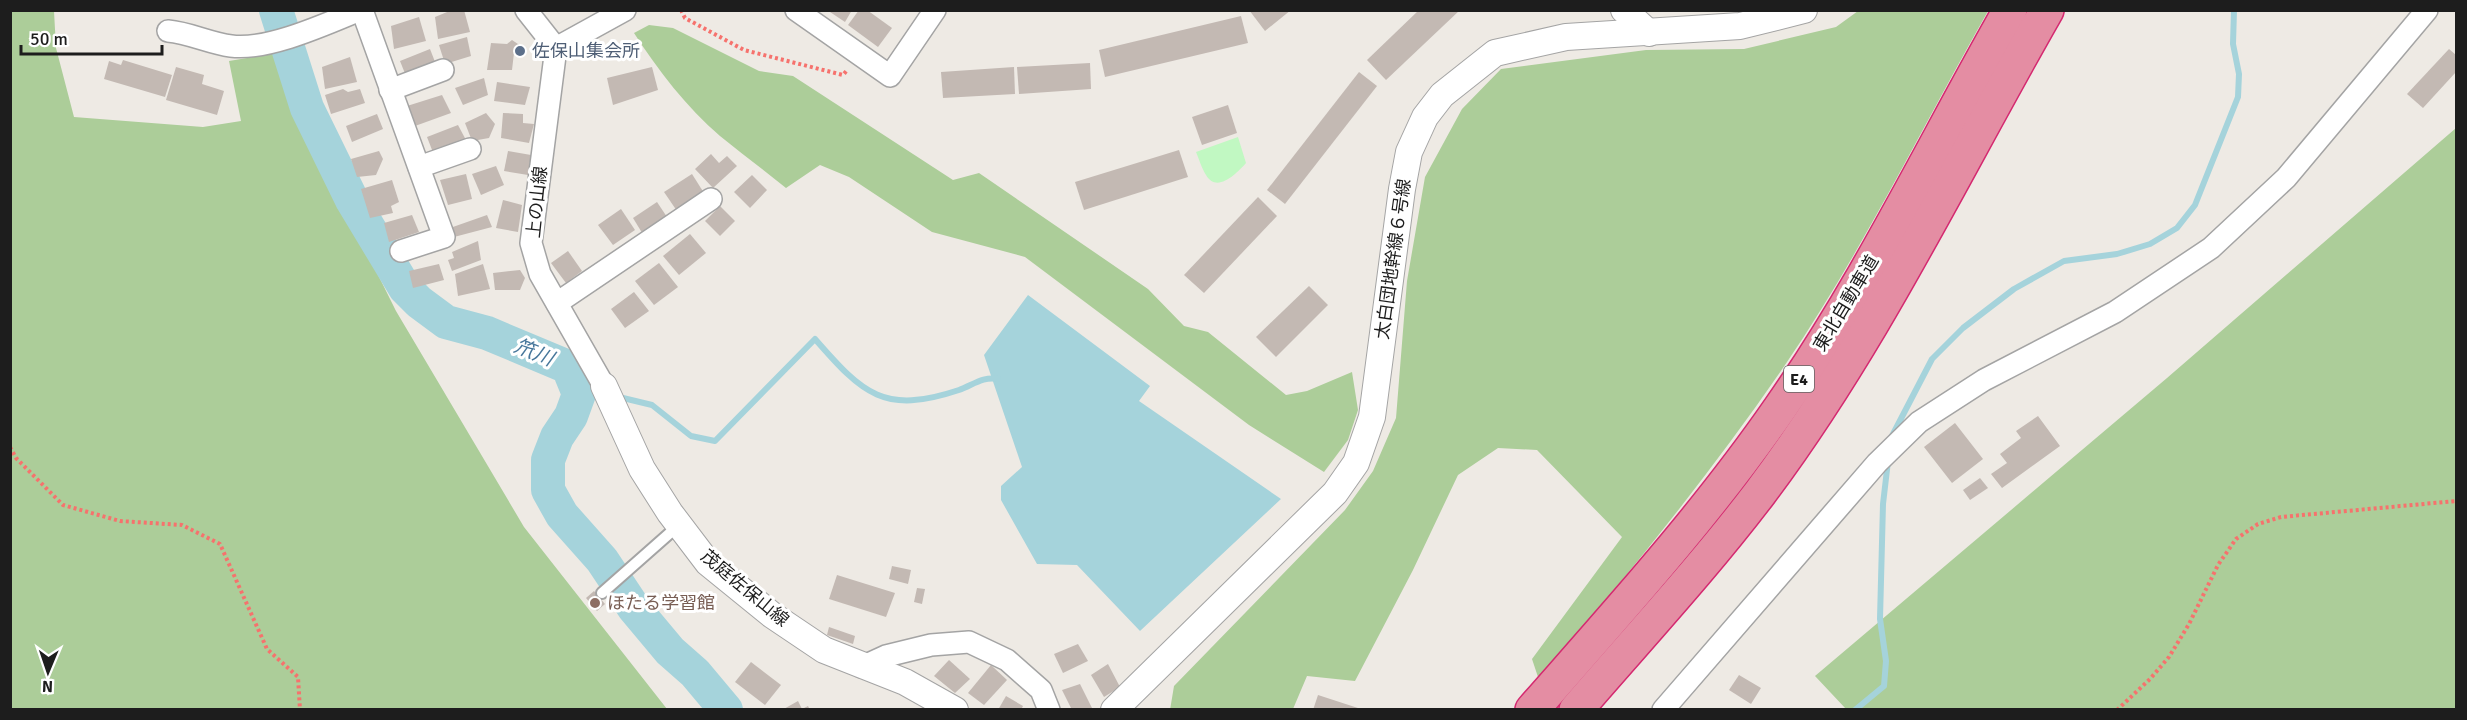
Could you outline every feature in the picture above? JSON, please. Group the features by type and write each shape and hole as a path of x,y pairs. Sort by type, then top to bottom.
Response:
{"highway":[{"name":"東北自動車道","path":"1532,710 1684,535 1781,407 1854,291 2010,10"},
{"name":"東北自動車道","path":"1576,710 1713,552 1761,492 1809,423 1856,350 2047,10"}],"street":[{"path":"168,31 182,32 234,47 261,45 361,10 444,237 401,251"},
{"path":"526,10 556,48 625,10"},
{"path":"796,10 890,76 935,10"},
{"path":"1624,10 1649,33"},
{"name":"太白団地幹線６号線","path":"1114,710 1335,493 1356,463 1372,417 1401,189 1407,161 1425,117 1436,103 1463,76 1495,53 1566,37 1740,26 1804,10"},
{"path":"1663,710 1897,442 1919,422 1984,380 2115,312 2211,248 2286,178 2427,10"},
{"name":"上の山線","path":"556,48 531,243 540,274 604,386"},
{"path":"390,90 443,70"},
{"path":"419,167 470,149"},
{"path":"557,303 711,199"},
{"name":"茂庭佐保山線","path":"604,386 642,469 679,525 708,563 772,615 824,650 862,667 905,682 955,710"},
{"path":"862,667 886,656 931,645 969,642 1007,660 1041,690 1049,710"}],"lane":[{"path":"602,593 679,525"}],"path":[{"path":"681,10 685,18 744,50 843,75"},
{"path":"10,447 16,458 63,505 120,521 182,525 220,544 267,649 298,677 300,710"},
{"path":"2116,710 2150,679 2169,657 2189,624 2218,565 2236,539 2258,524 2282,518 2457,501"}],"green space":[{"path":"10,11 54,11 56,48 74,117 203,127 241,121 229,61 276,53 316,150 396,311 524,527 667,709 11,709"},
{"path":"1858,11 1988,11 1840,279 1785,365 1666,526 1539,680 1532,659 1622,537 1537,450 1498,448 1458,475 1413,570 1355,681 1307,676 1293,709 1170,710 1174,686 1345,510 1373,471 1396,418 1407,281 1425,177 1462,109 1501,69 1646,50 1744,49 1836,27"},
{"path":"649,25 673,28 759,71 793,76 953,180 979,173 1148,289 1184,326 1208,332 1286,395 1307,391 1352,372 1358,410 1348,440 1324,472 1249,425 1025,257 932,232 849,177 820,165 786,188 720,136 674,88 634,33"},
{"path":"2456,128 2456,709 1846,709 1815,676 2167,378"},
{"path":"1238,137 1246,163 1227,180 1216,183 1205,173 1196,152"}],"water":[{"path":"1028,295 1150,386 1139,401 1281,499 1140,631 1077,565 1037,564 1001,500 1001,486 1022,467 984,355"}],"building":[{"path":"452,10 464,10 470,32 438,39 435,17"},
{"path":"827,10 852,10 845,22"},
{"path":"859,10 867,10 892,28 878,47 848,25"},
{"path":"1249,10 1291,10 1265,31"},
{"path":"1419,10 1460,10 1386,80 1367,60"},
{"path":"1241,16 1248,43 1105,77 1099,50"},
{"path":"419,17 426,41 394,49 391,26"},
{"path":"467,37 471,56 445,64 439,45"},
{"path":"512,40 521,46 514,53 512,70 487,70 491,43 507,44"},
{"path":"430,49 437,67 406,76 400,61"},
{"path":"2449,49 2456,55 2456,72 2423,108 2407,94"},
{"path":"350,57 357,82 325,89 322,67"},
{"path":"123,60 172,75 165,97 104,79 109,61 121,65"},
{"path":"1090,63 1091,89 1019,94 1017,67"},
{"path":"176,67 204,75 202,84 224,91 217,115 166,100"},
{"path":"652,67 658,90 613,105 607,78"},
{"path":"1014,67 1015,94 943,98 941,72"},
{"path":"1359,72 1377,86 1285,204 1267,190"},
{"path":"484,78 488,95 463,105 455,88"},
{"path":"497,82 530,87 525,105 494,101"},
{"path":"343,89 348,92 360,89 365,103 331,114 325,95"},
{"path":"442,95 451,113 415,126 407,106"},
{"path":"1228,105 1237,133 1202,145 1192,117"},
{"path":"486,113 495,124 489,138 472,141 465,123"},
{"path":"503,113 523,114 523,123 534,124 529,143 501,138"},
{"path":"377,114 383,129 352,142 346,126"},
{"path":"458,125 467,142 434,155 427,137"},
{"path":"1179,150 1188,177 1084,210 1075,182"},
{"path":"379,151 383,159 376,175 357,177 351,159"},
{"path":"508,151 531,155 528,175 504,171"},
{"path":"711,154 719,163 727,156 737,166 713,188 695,169"},
{"path":"496,166 504,185 481,195 472,174"},
{"path":"466,174 472,199 448,205 440,180"},
{"path":"692,174 704,193 677,211 664,192"},
{"path":"752,175 767,190 750,208 734,192"},
{"path":"392,180 399,202 391,206 393,213 370,218 361,189"},
{"path":"1258,197 1277,216 1204,293 1184,275"},
{"path":"503,200 522,205 518,232 496,228"},
{"path":"657,202 669,220 644,236 633,218"},
{"path":"720,206 735,221 720,236 705,221"},
{"path":"621,209 635,230 613,245 598,225"},
{"path":"412,215 419,232 389,242 384,223"},
{"path":"487,215 492,227 454,237 450,228"},
{"path":"690,234 706,253 679,275 663,256"},
{"path":"478,241 481,260 452,271 448,260 454,258 452,252"},
{"path":"568,251 582,271 566,283 551,263"},
{"path":"659,263 678,287 654,305 635,281"},
{"path":"439,264 444,280 413,288 409,271"},
{"path":"483,264 490,289 458,296 455,274"},
{"path":"520,270 525,278 520,290 495,290 493,273"},
{"path":"1309,286 1328,305 1276,357 1256,337"},
{"path":"634,292 649,311 625,328 611,309"},
{"path":"2038,416 2060,446 2002,488 1991,474 2007,463 2000,454 2021,438 2016,431"},
{"path":"1955,423 1983,459 1952,483 1924,447"},
{"path":"1980,478 1988,488 1970,500 1963,490"},
{"path":"892,566 911,570 908,584 889,579"},
{"path":"837,575 895,593 886,617 829,599"},
{"path":"917,588 925,589 922,604 914,602"},
{"path":"594,591 605,604 597,611 586,598"},
{"path":"829,627 855,636 853,644 827,635"},
{"path":"1078,644 1088,661 1063,673 1054,654"},
{"path":"949,660 970,679 955,693 934,676"},
{"path":"751,662 781,685 765,705 735,682"},
{"path":"1108,664 1120,687 1104,697 1091,675"},
{"path":"991,665 1007,680 984,705 968,693"},
{"path":"1739,675 1761,688 1751,704 1729,690"},
{"path":"1080,684 1092,708 1090,710 1072,710 1062,690"},
{"path":"1318,695 1361,709 1361,710 1313,710"},
{"path":"1006,696 1023,706 1021,710 998,710"},
{"path":"798,701 802,709 808,706 810,710 782,710"}],"waterway":[{"name":"笊川","path":"276,10 307,108 352,200 405,288 419,302 446,322 487,333 568,367 579,394 571,416 557,437 548,460 548,490 562,515 602,560 634,608 670,651 695,673 726,710"},
{"path":"1892,436 1932,359 1963,328 2014,289 2064,261 2117,254 2150,244 2177,228 2195,205 2238,97 2239,74 2233,44 2234,10"},
{"path":"623,398 652,405 691,436 715,441 815,339 847,374 862,386 893,399 912,400 933,397 983,380 998,379"},
{"path":"579,394 594,397"},
{"path":"1855,710 1884,686 1886,661 1880,619 1883,504 1888,461"}],"place":[{"name":"佐保山集会所","path":"520,51"},
{"name":"ほたる学習館","path":"595,603"}]}
